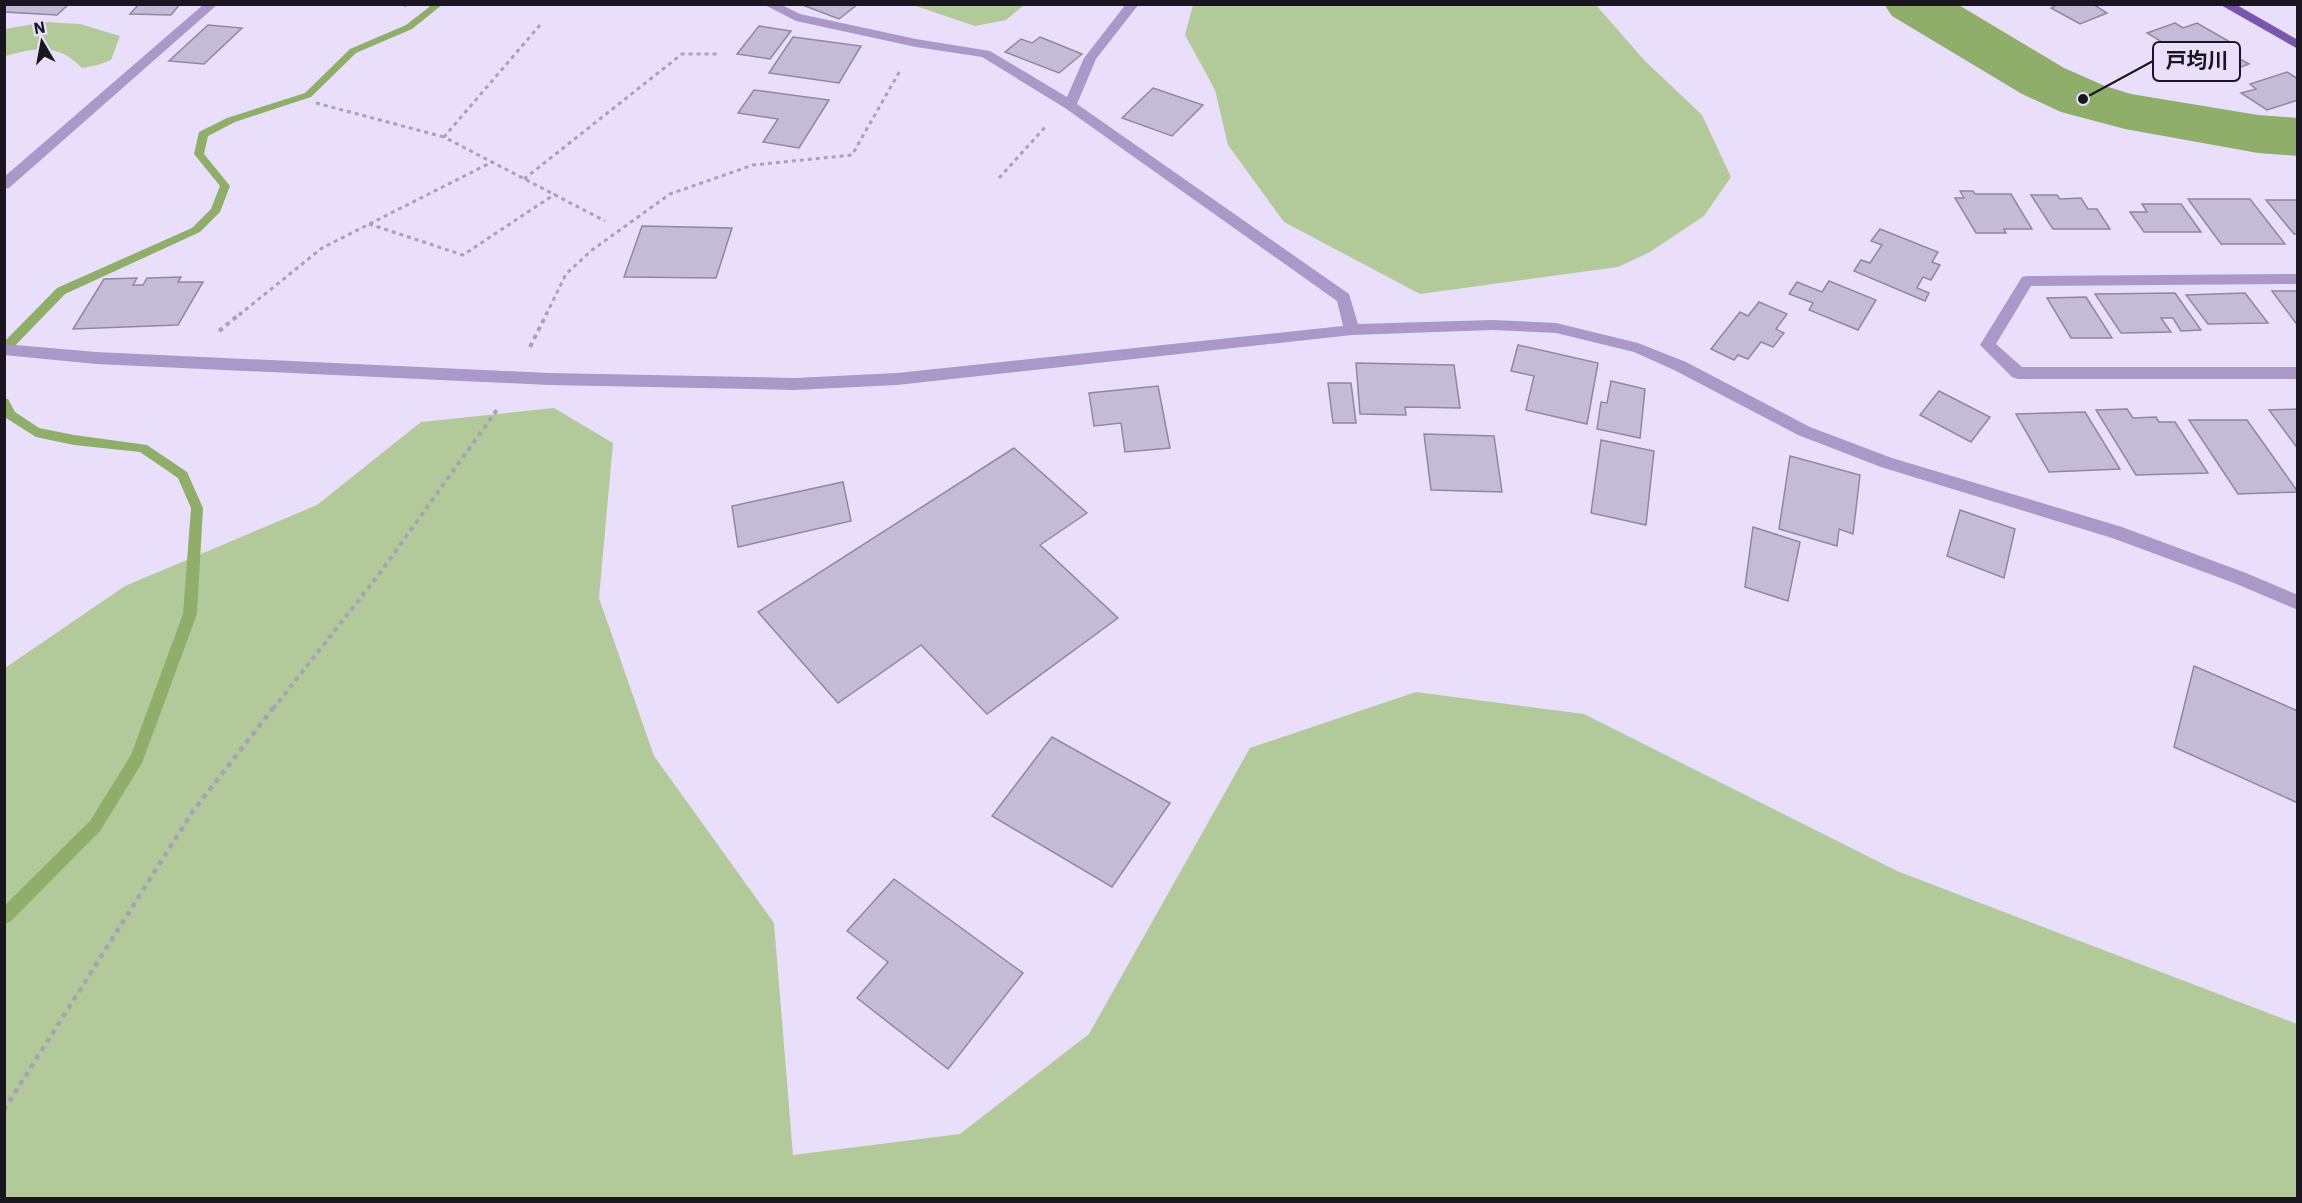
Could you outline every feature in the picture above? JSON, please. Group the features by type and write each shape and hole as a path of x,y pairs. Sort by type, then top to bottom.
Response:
{"main road":[{"path":"2225,4 2298,45"}],"street":[{"path":"4,184 212,4"},
{"path":"769,4 796,17 916,43 986,54 1070,105 1344,298 1352,330"},
{"path":"1070,105 1090,58 1133,4"},
{"path":"2298,279 2027,281 1988,345 2018,373 2298,373"},
{"path":"4,350 96,358 513,377 634,382 795,384 897,380 1352,330 1493,325 1556,328 1638,348 1680,366 1804,430 1887,463 2116,532 2240,578 2298,603"}],"path":[{"path":"403,4 409,8"},
{"path":"444,137 540,25"},
{"path":"4,1110 193,811 377,578 499,407 566,273 592,250 670,194 753,165 852,155 916,43"},
{"path":"524,178 682,54 717,54"},
{"path":"316,103 444,137 606,221"},
{"path":"999,178 1051,120"},
{"path":"211,338 322,248 492,162"},
{"path":"369,224 463,255 555,195"}],"green space":[{"path":"913,5 1024,5 1006,20 975,26"},
{"path":"1193,5 1596,5 1645,61 1702,115 1731,177 1704,216 1650,252 1618,267 1420,294 1284,222 1228,145 1215,90 1185,35"},
{"path":"45,22 80,24 120,36 111,60 82,68 64,54 46,49 5,56 5,29"},
{"path":"554,408 613,443 599,598 654,756 774,923 793,1155 960,1134 1089,1034 1250,748 1416,692 1584,714 1897,871 2297,1024 2297,1198 5,1198 5,668 125,586 317,505 421,422"}],"building":[{"path":"5,4 69,4 57,15 4,12"},
{"path":"139,4 180,4 171,15 130,14"},
{"path":"800,4 858,4 839,19"},
{"path":"2059,4 2093,4 2107,13 2080,24 2051,8"},
{"path":"2175,23 2183,28 2197,23 2237,46 2225,51 2249,64 2218,76 2147,33"},
{"path":"208,25 242,28 204,64 169,61"},
{"path":"759,26 791,31 770,59 737,54"},
{"path":"793,37 861,46 839,83 769,73"},
{"path":"1040,37 1082,54 1059,73 1005,52 1021,39 1032,43"},
{"path":"2287,72 2298,79 2298,100 2267,110 2241,93 2256,89 2250,84"},
{"path":"1153,88 1203,105 1172,136 1122,118"},
{"path":"754,90 829,100 799,148 763,142 778,119 738,113"},
{"path":"1960,191 1973,191 1975,194 2011,194 2032,229 2004,229 2006,233 1976,233 1955,198 1964,198"},
{"path":"2031,195 2057,195 2060,199 2081,198 2088,209 2097,209 2110,229 2053,229"},
{"path":"2188,199 2250,199 2285,244 2221,244"},
{"path":"2266,200 2298,200 2298,234 2294,234"},
{"path":"2142,204 2181,204 2201,232 2144,232 2130,212 2147,212"},
{"path":"642,226 732,228 716,278 624,277"},
{"path":"1880,229 1938,252 1932,262 1940,265 1931,280 1923,277 1917,288 1929,293 1925,301 1854,271 1861,260 1870,263 1882,245 1871,241"},
{"path":"181,277 178,282 203,282 178,325 73,329 104,279 137,278 133,285 143,285 147,278"},
{"path":"1829,281 1876,300 1858,330 1809,310 1813,303 1789,294 1797,282 1822,292"},
{"path":"2272,291 2298,291 2298,326"},
{"path":"2175,293 2201,330 2181,331 2173,318 2161,318 2171,332 2121,333 2095,294"},
{"path":"2245,293 2268,323 2208,324 2186,295"},
{"path":"2086,297 2112,338 2071,338 2047,298"},
{"path":"1759,302 1787,314 1776,329 1784,333 1773,347 1761,342 1748,359 1738,355 1734,360 1711,349 1740,312 1748,316"},
{"path":"1518,345 1598,363 1587,424 1526,410 1534,376 1511,371"},
{"path":"1356,363 1454,365 1460,408 1405,407 1406,415 1360,414"},
{"path":"1611,381 1645,389 1640,438 1597,429 1601,402 1607,403"},
{"path":"1328,383 1351,383 1356,423 1333,423"},
{"path":"1158,386 1170,448 1125,452 1121,423 1094,426 1089,393"},
{"path":"1939,391 1990,417 1971,442 1920,415"},
{"path":"2127,409 2133,418 2156,417 2159,422 2175,422 2208,473 2136,475 2096,410"},
{"path":"2298,409 2298,449 2269,410"},
{"path":"2085,412 2120,469 2049,472 2016,414"},
{"path":"2189,420 2247,420 2298,492 2238,494"},
{"path":"1424,434 1494,436 1502,492 1431,490"},
{"path":"1601,440 1654,451 1646,525 1591,513"},
{"path":"1014,448 1087,513 1040,545 1118,618 987,714 921,645 838,703 758,612"},
{"path":"1790,456 1860,475 1853,534 1839,529 1837,546 1779,529"},
{"path":"843,482 851,521 738,547 732,506"},
{"path":"1960,510 2015,529 2004,578 1947,556"},
{"path":"1753,527 1800,542 1788,601 1745,587"},
{"path":"2194,666 2298,711 2298,803 2174,747"},
{"path":"1052,737 1170,803 1112,887 992,816"},
{"path":"894,879 1023,973 948,1069 857,998 888,962 847,931"}],"waterway":[{"path":"4,350 61,291 196,230 216,210 225,186 199,154 203,134 231,120 308,95 353,51 409,27 439,4"},
{"path":"1912,4 2043,81 2083,99 2125,111 2258,134 2298,137"},
{"path":"4,402 10,415 36,432 74,440 143,448 183,475 197,508 190,614 137,758 95,826 4,917"}],"place":[{"name":"戸均川","path":"2083,99"}]}
